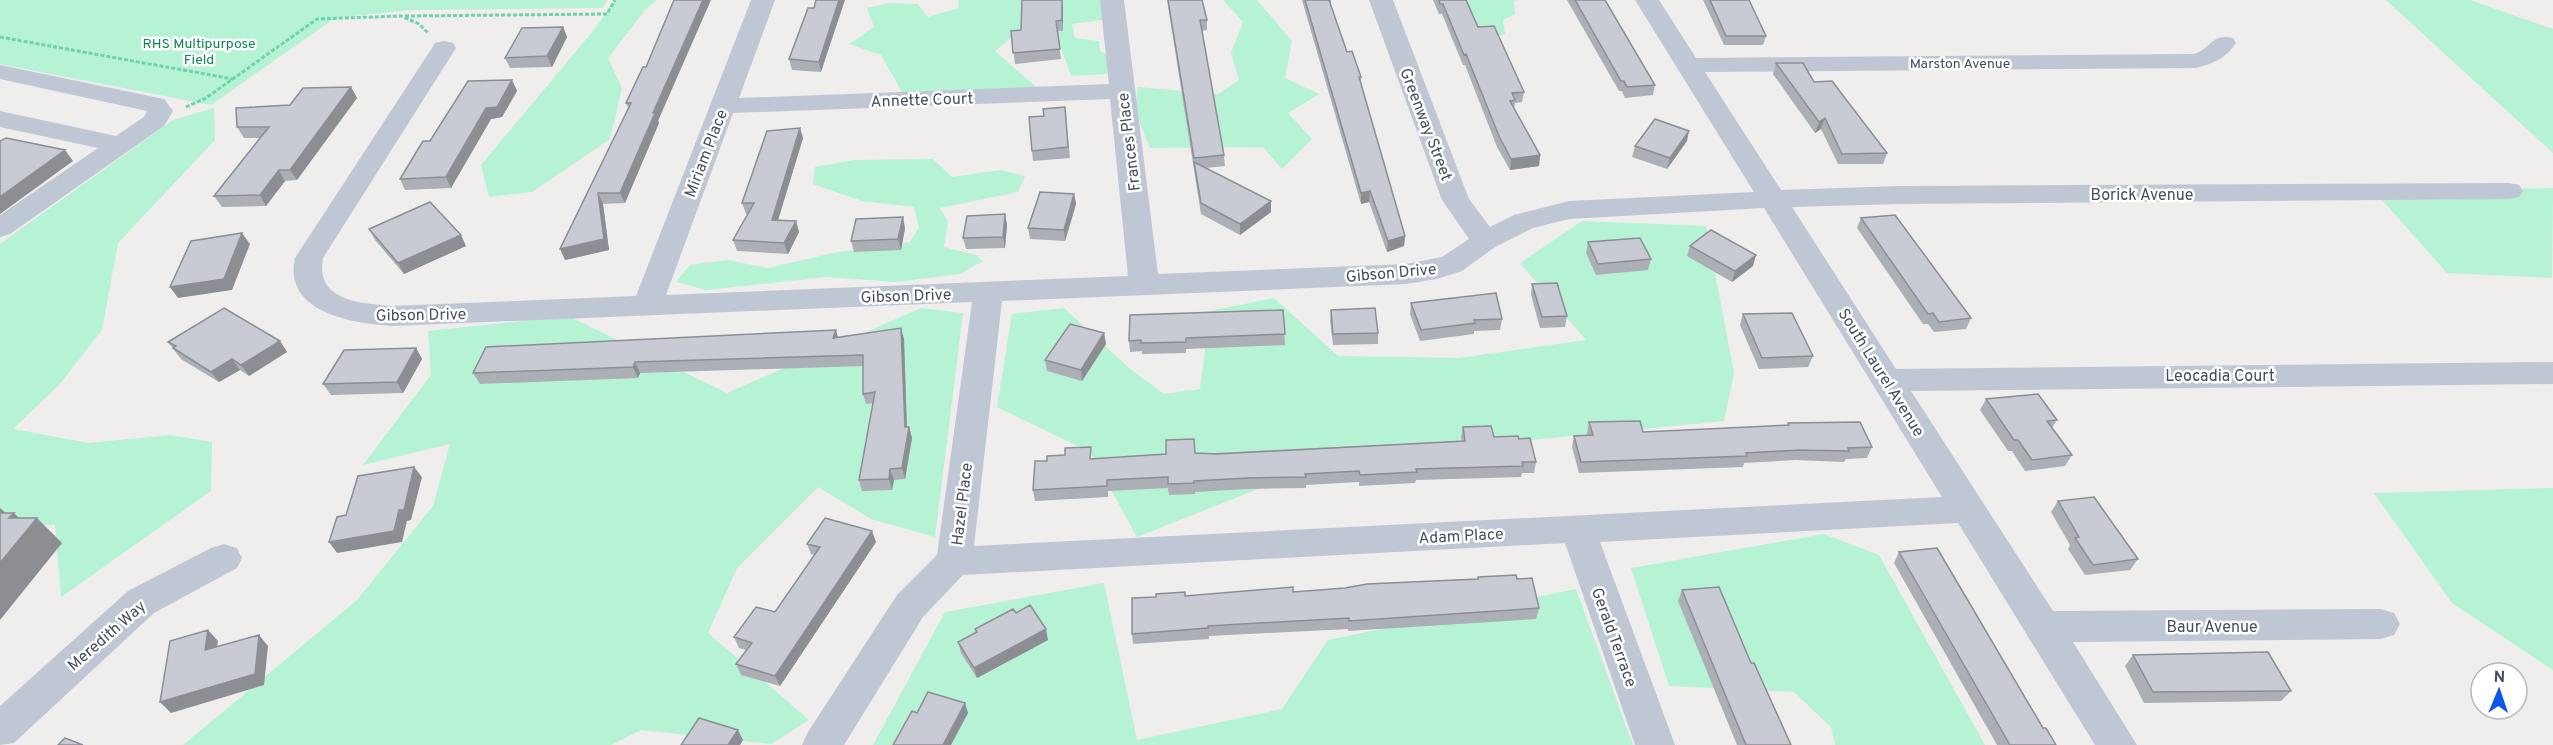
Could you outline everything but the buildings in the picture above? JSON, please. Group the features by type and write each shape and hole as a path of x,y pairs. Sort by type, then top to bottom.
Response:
{"street":[{"name":"Miriam Place","path":"647,306 764,0"},
{"name":"Frances Place","path":"1112,0 1144,284"},
{"name":"Greenway Street","path":"1381,0 1456,200 1485,241"},
{"name":"South Laurel Avenue","path":"1647,0 2117,745"},
{"name":"Marston Avenue","path":"1689,66 2195,61 2209,57 2224,43"},
{"name":"Gibson Drive","path":"444,48 309,258 307,275 315,292 333,305 357,313 391,316 1406,274 1452,264 1485,241 1524,221 1546,214 1569,210 1774,200"},
{"path":"0,72 154,104 160,111 155,121 0,228"},
{"name":"Annette Court","path":"722,106 1122,91"},
{"path":"0,138 11,121 122,145"},
{"name":"Borick Avenue","path":"1774,200 1901,195 2510,191"},
{"name":"Hazel Place","path":"822,745 910,606 954,561 988,292"},
{"name":"Leocadia Court","path":"1887,380 2553,373"},
{"name":"Adam Place","path":"954,561 1967,509"},
{"name":"Gerald Terrace","path":"1578,529 1655,745"},
{"name":"Meredith Way","path":"0,731 141,602 224,558"},
{"name":"Baur Avenue","path":"2043,627 2381,624"}],"path":[{"path":"155,121 206,98 317,19 607,14 615,0"},
{"path":"401,16 419,24 444,48"},
{"path":"0,37 234,79"}],"green space":[{"name":"RHS Multipurpose Field","path":"0,0 607,0 602,8 410,10 335,18 211,105 0,64"},
{"path":"614,0 657,0 645,10 608,58 622,88 610,139 532,192 489,197 481,165 598,25"},
{"path":"958,0 1107,0 1108,19 1072,24 1075,38 1099,41 1100,51 1116,59 1106,74 1071,76 1057,36 1011,38 995,51 1036,87 902,92 881,55 849,44 874,27 867,8 889,3 918,4 928,17 959,8"},
{"path":"1223,0 1257,0 1292,41 1285,78 1319,94 1288,113 1312,139 1282,169 1263,147 1150,148 1135,111 1138,87 1218,94 1239,80 1231,53 1243,22"},
{"path":"1456,0 1517,0 1514,1 1515,14 1503,20 1505,34 1481,39"},
{"path":"2386,0 2470,0 2553,29 2553,153"},
{"path":"214,108 215,140 118,243 102,330 59,385 13,429 89,443 170,435 212,442 211,491 61,597 55,525 0,525 0,244 173,120"},
{"path":"933,159 952,177 1001,170 1025,176 1018,192 940,208 948,222 944,247 976,255 983,261 960,274 896,282 826,277 706,290 676,282 690,265 727,260 768,268 833,253 910,242 919,227 914,207 862,201 813,184 815,167 854,160"},
{"path":"2553,188 2552,278 2447,273 2375,192"},
{"path":"1582,221 1706,226 1734,373 1724,421 1331,460 1137,537 1090,452 997,407 1012,314 1064,308 1129,368 1164,394 1200,389 1210,311 1274,298 1338,356 1459,358 1586,340 1520,263"},
{"path":"921,308 963,313 935,537 871,519 818,487 737,568 708,633 809,720 771,744 641,730 611,745 183,745 357,600 433,506 450,444 363,465 431,375 428,331 568,316 727,393"},
{"path":"2553,488 2553,670 2452,603 2374,493"},
{"path":"1824,534 1879,555 1985,745 1835,745 1831,727 1794,692 1669,686 1631,568"},
{"path":"1104,583 1137,740 1282,709 1328,640 1576,589 1633,745 873,745 945,612"}]}
